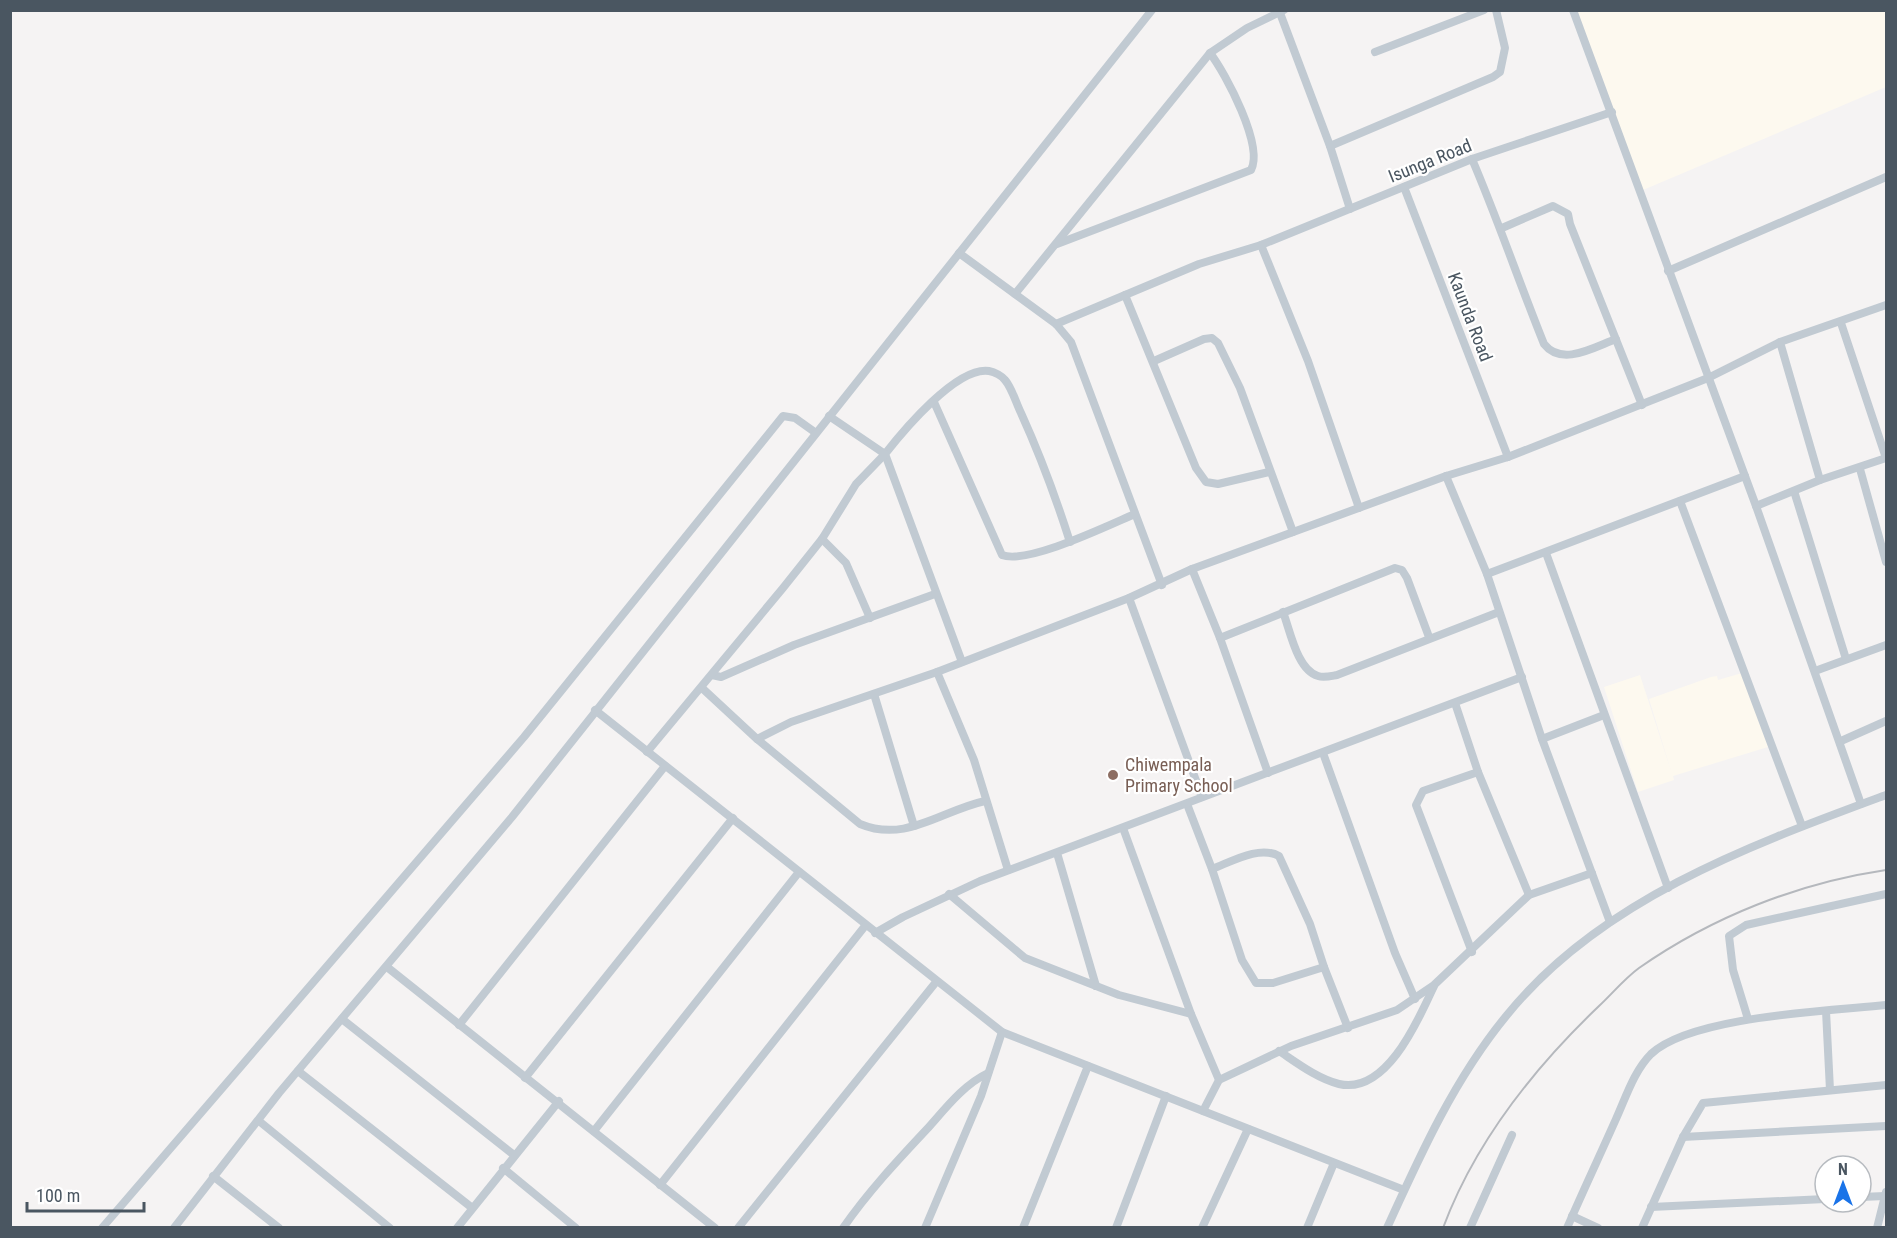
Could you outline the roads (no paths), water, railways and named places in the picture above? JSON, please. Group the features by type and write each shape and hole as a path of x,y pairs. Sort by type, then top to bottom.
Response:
{"street":[{"path":"174,1227 298,1071 512,817 1152,10"},
{"path":"1375,51 1484,10"},
{"path":"1330,146 1500,72 1505,48 1496,10"},
{"path":"1573,10 1756,506 1841,741 1861,804"},
{"path":"1015,294 1210,53 1246,28 1282,12 1350,209"},
{"path":"1056,245 1251,170 1255,152 1230,86 1210,53"},
{"name":"Isunga Road","path":"1056,324 1199,264 1261,245 1472,159 1612,112"},
{"path":"1472,159 1502,228 1522,290 1544,344 1550,351 1566,356 1616,339"},
{"path":"1668,271 1887,177"},
{"name":"Kaunda Road","path":"1404,187 1508,457"},
{"path":"1502,228 1553,206 1568,214 1642,405"},
{"path":"1261,245 1308,361 1359,508"},
{"path":"959,253 1056,324 1071,342 1162,585"},
{"path":"1125,295 1196,468 1206,482 1218,484 1269,472"},
{"path":"757,739 791,722 937,672 1129,598 1162,585 1192,569 1446,476 1508,457 1707,378 1780,342 1841,323 1887,305"},
{"path":"1756,506 1820,480 1860,469 1886,458 1841,323"},
{"path":"1154,361 1204,339 1212,338 1218,343 1240,388 1293,532"},
{"path":"1780,342 1820,480"},
{"path":"647,752 702,688 822,539 856,484 904,430 953,384 988,370 1005,380 1051,482 1070,542"},
{"path":"934,402 1002,555 1017,558 1070,542 1136,514"},
{"path":"102,1227 524,738 610,634 783,416 795,417 816,433"},
{"path":"829,416 885,454 962,662"},
{"path":"1860,469 1887,562"},
{"path":"1446,476 1487,574 1542,739 1611,922"},
{"path":"1487,574 1745,476"},
{"path":"1794,491 1846,659"},
{"path":"1680,501 1802,826"},
{"path":"822,539 846,563 870,618"},
{"path":"1546,553 1668,888"},
{"path":"1220,639 1395,568 1402,570 1407,578 1429,638"},
{"path":"1192,569 1268,772"},
{"path":"712,675 721,677 794,645 935,594"},
{"path":"1129,598 1202,797"},
{"path":"1284,612 1302,662 1317,676 1337,675 1499,612"},
{"path":"1815,671 1887,645"},
{"path":"937,672 974,760 1008,870"},
{"path":"875,933 949,894 1008,870 1522,677"},
{"path":"702,688 757,739 860,824 888,832 914,826 985,801"},
{"path":"874,694 914,826"},
{"path":"1455,703 1478,772 1529,895"},
{"path":"595,710 733,818 865,926 1002,1032 1404,1190"},
{"path":"1542,739 1604,716"},
{"path":"1841,741 1887,721"},
{"path":"1323,753 1391,943 1415,999"},
{"path":"459,1025 665,766"},
{"path":"1472,951 1416,805 1423,791 1478,772"},
{"path":"1387,1227 1455,1090 1506,1015 1548,971 1611,922 1668,888 1769,838 1887,795"},
{"path":"1187,804 1212,869 1242,960 1256,983 1273,983 1324,967"},
{"path":"525,1078 733,818"},
{"path":"1123,828 1191,1014 1219,1080"},
{"path":"1212,869 1261,852 1271,852 1279,856 1310,924 1348,1028"},
{"path":"1057,853 1096,986"},
{"path":"594,1131 799,872"},
{"path":"1203,1111 1219,1080 1279,1051 1397,1010 1434,985 1529,895 1592,873"},
{"path":"949,894 1025,958 1096,986 1191,1014"},
{"path":"1748,1019 1733,970 1729,936 1746,925 1887,894"},
{"path":"660,1185 865,926"},
{"path":"387,967 525,1078 559,1101 660,1185 715,1227"},
{"path":"738,1227 936,982"},
{"path":"1279,1051 1337,1083 1357,1086 1369,1081 1387,1066 1406,1038 1434,985"},
{"path":"1567,1227 1635,1076 1651,1054 1664,1045 1692,1034 1748,1019 1887,1005"},
{"path":"1826,1011 1830,1090"},
{"path":"342,1018 514,1155"},
{"path":"925,1227 965,1136 1002,1032"},
{"path":"1023,1227 1088,1066"},
{"path":"298,1071 471,1207"},
{"path":"843,1227 871,1191 954,1100 972,1081 988,1073"},
{"path":"1642,1227 1683,1137 1702,1103 1887,1085"},
{"path":"1116,1227 1166,1096"},
{"path":"457,1227 559,1101"},
{"path":"259,1121 390,1227"},
{"path":"1683,1137 1887,1126"},
{"path":"1202,1227 1248,1129"},
{"path":"1470,1227 1512,1135"},
{"path":"1307,1227 1334,1163"},
{"path":"503,1168 576,1227"},
{"path":"213,1176 279,1227"},
{"path":"1880,1226 1886,1194"},
{"path":"1651,1206 1813,1199"},
{"path":"1572,1216 1598,1227"}],"railway":[{"path":"1443,1228 1472,1166 1508,1108 1551,1055 1634,972 1696,933 1757,905 1821,884 1886,870"}],"place":[{"name":"Chiwempala Primary School","path":"1113,775"}]}
